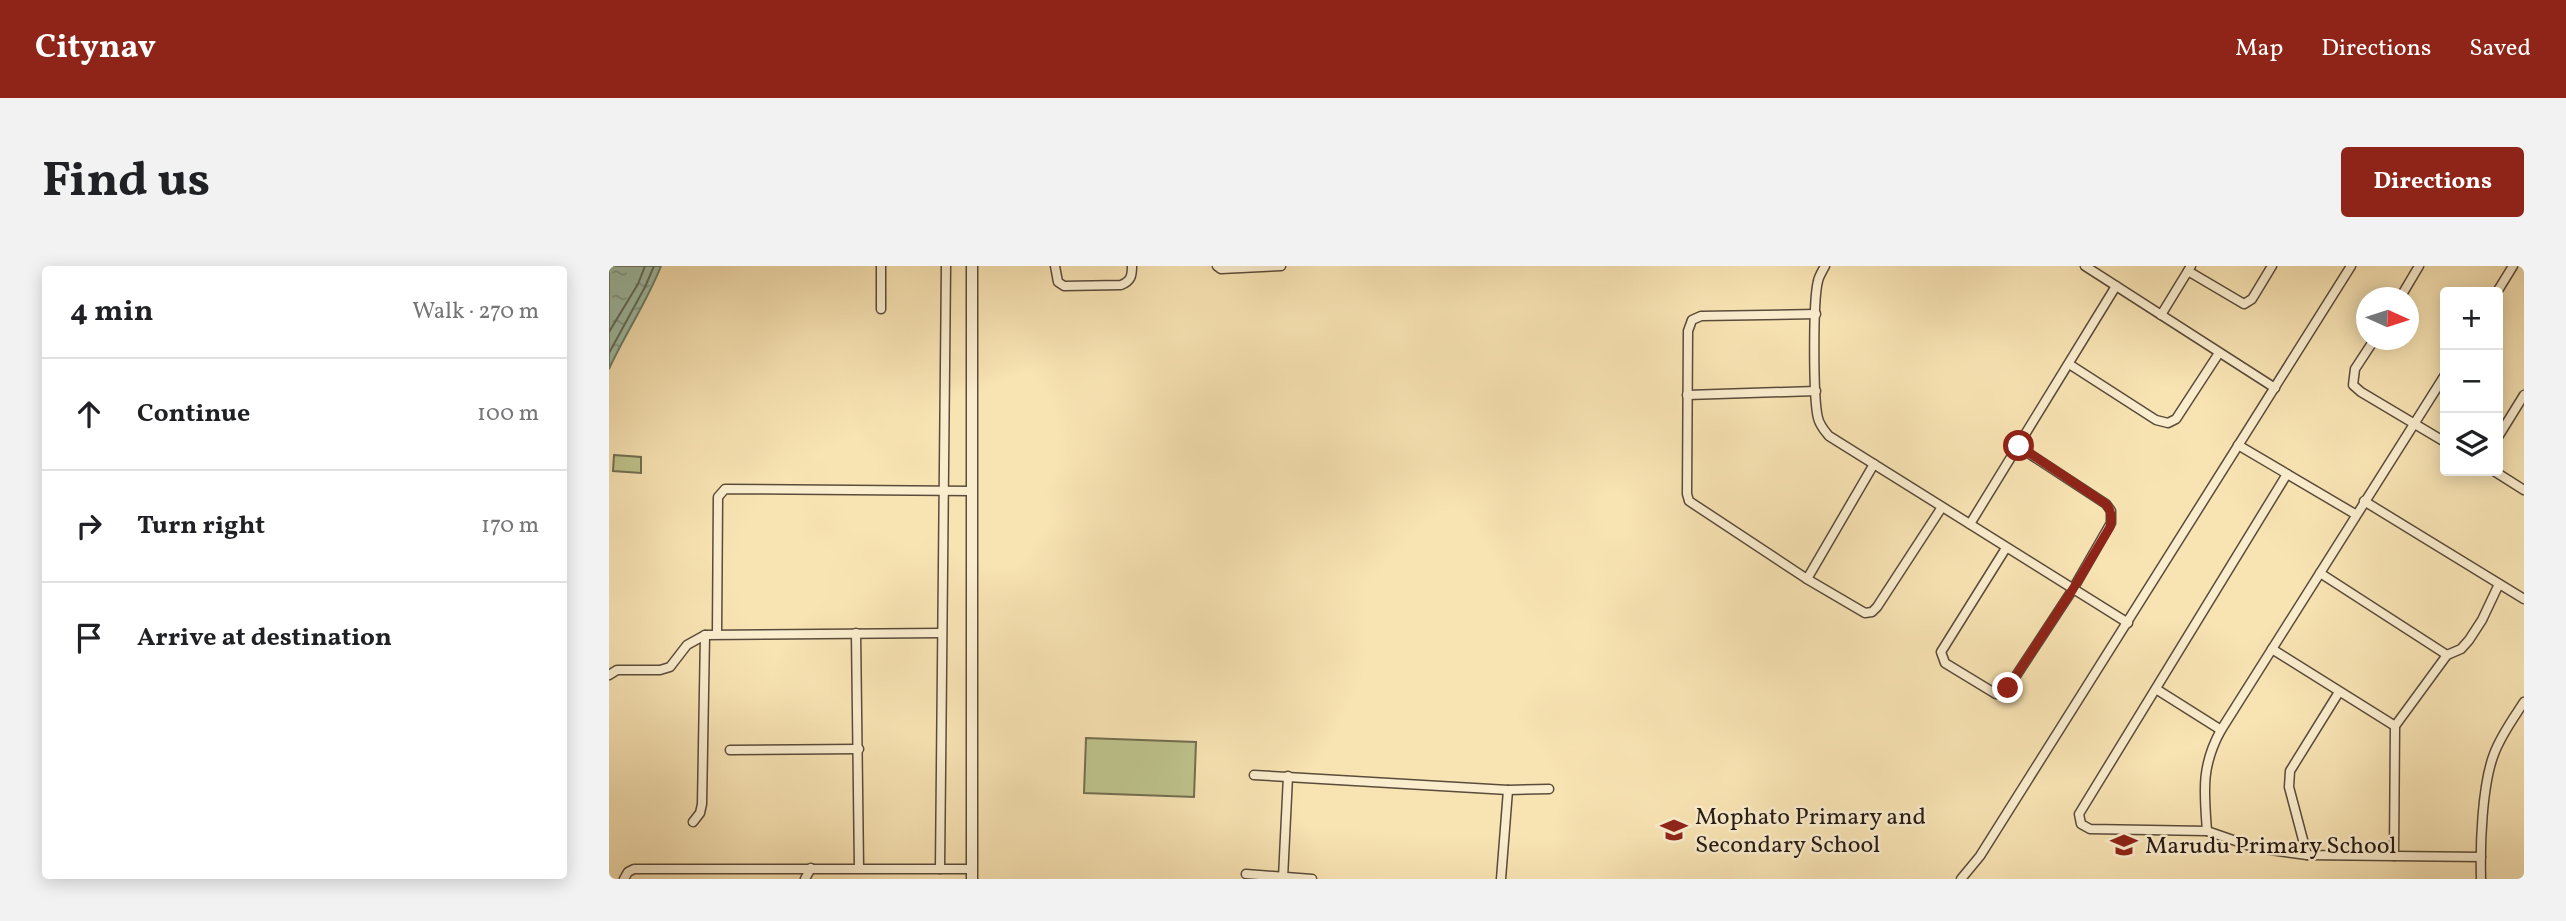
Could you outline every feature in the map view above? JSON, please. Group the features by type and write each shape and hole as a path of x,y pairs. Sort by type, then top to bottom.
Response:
{"street":[{"path":"881,266 881,309"},
{"path":"940,869 946,266"},
{"path":"624,879 628,872 634,869 940,869 972,874 972,266"},
{"path":"1055,266 1058,282 1064,286 1121,285 1129,282 1132,266"},
{"path":"1217,266 1221,269 1281,266"},
{"path":"1825,266 1818,281 1816,314 1816,391 1822,428 1829,436 2128,623"},
{"path":"2085,266 2275,388"},
{"path":"2161,315 2190,269 2244,304 2252,299 2272,266"},
{"path":"1961,879 1980,856 2351,266"},
{"path":"2407,287 2419,266"},
{"path":"2500,287 2513,266"},
{"path":"1970,524 2116,286"},
{"path":"1816,314 1701,316 1692,320 1688,331 1689,502 1862,612 1872,612 1942,507"},
{"path":"2367,350 2355,369 2353,385 2440,439"},
{"path":"2069,364 2156,420 2166,423 2176,419 2219,353"},
{"path":"2207,831 2205,769 2212,747 2355,514 2440,383"},
{"path":"1687,395 1816,391"},
{"path":"2503,429 2524,395"},
{"path":"2238,445 2355,514"},
{"path":"2006,548 1943,648 1943,660 1949,666 1996,694 2003,693 2008,688 2110,527 2111,511 2106,504 2019,446"},
{"path":"1807,579 1874,464"},
{"path":"2287,474 2081,807 2080,821 2090,829 2207,831 2256,848 2307,855 2480,857"},
{"path":"2502,476 2524,490"},
{"path":"717,634 718,497 725,489 972,491"},
{"path":"2364,502 2524,599"},
{"path":"2320,573 2447,655"},
{"path":"2394,856 2395,726 2447,655 2461,649 2469,640 2499,584"},
{"path":"856,632 859,868"},
{"path":"609,675 617,670 660,670 670,667 687,645 705,635 941,633"},
{"path":"693,822 700,813 702,804 705,635"},
{"path":"2273,649 2395,726"},
{"path":"2156,689 2221,730"},
{"path":"2307,855 2289,787 2290,771 2339,692"},
{"path":"2481,879 2480,857 2489,772 2493,757 2524,702"},
{"path":"730,750 859,749"},
{"path":"1254,775 1507,790 1549,789"},
{"path":"1283,878 1288,776"},
{"path":"1501,879 1507,790"},
{"path":"805,879 811,868"},
{"path":"1246,874 1313,879"}],"shaded area":[{"path":"614,455 641,457 641,473 613,471"},
{"path":"1086,738 1196,742 1194,797 1084,793"}],"water":[{"path":"609,266 661,266 609,369"}],"place":[{"name":"Mophato Primary and Secondary School","path":"1674,830"},
{"name":"Marudu Primary School","path":"2124,845"}],"route":[{"path":"2008,688 2073,589 2110,527 2111,519 2111,511 2106,504 2019,446"}]}
